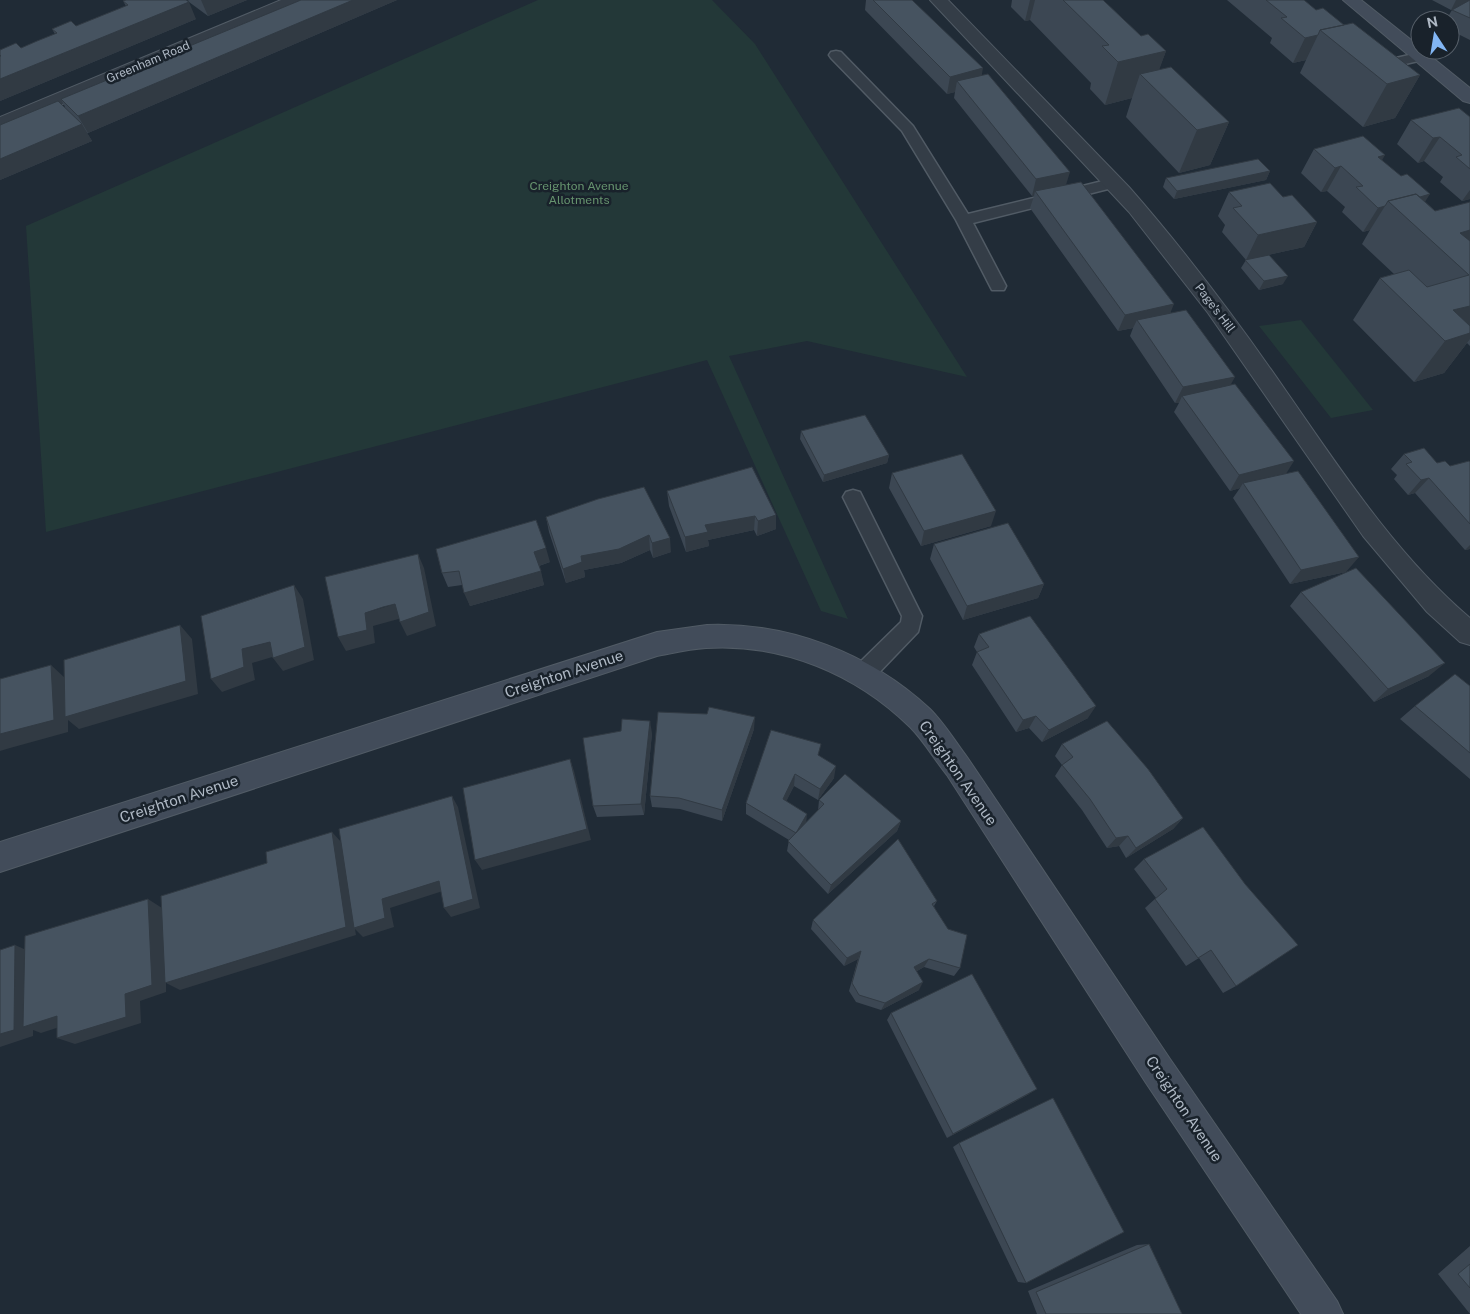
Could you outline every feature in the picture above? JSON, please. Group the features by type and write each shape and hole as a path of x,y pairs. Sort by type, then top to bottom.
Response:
{"street":[{"name":"Greenham Road","path":"0,124 296,0"},
{"name":"Page's Hill","path":"938,0 1115,184 1143,216 1227,323 1318,455 1368,522 1426,593 1470,634"},
{"path":"1351,0 1410,47"},
{"path":"1427,60 1470,97"},
{"name":"Creighton Avenue","path":"0,857 657,644 713,636 775,641 830,656 879,684 920,719 957,766 1158,1071 1324,1314"}],"lane":[{"path":"836,55 908,129 964,220 998,286"},
{"path":"1362,69 1410,59"},
{"path":"964,220 1115,184"},
{"path":"853,497 912,616 911,626 863,674"}],"green space":[{"name":"Creighton Avenue Allotments","path":"538,0 712,0 755,44 967,377 807,341 729,356 848,619 821,611 707,360 46,532 26,226"},
{"path":"1301,320 1373,410 1331,418 1259,326"}],"building":[{"path":"186,0 189,2 0,79 0,50 16,43 21,48 57,33 52,29 71,21 76,26 128,5 123,1"},
{"path":"301,0 353,0 78,116 61,99"},
{"path":"873,0 912,0 983,68 950,77"},
{"path":"1063,0 1103,0 1141,36 1148,34 1166,51 1118,62 1102,46 1109,45"},
{"path":"1266,0 1304,0 1316,10 1323,8 1344,25 1320,30 1318,35 1305,38 1281,18 1287,17"},
{"path":"1470,0 1470,18 1460,14 1460,10 1452,10"},
{"path":"1353,23 1420,75 1387,84 1320,30"},
{"path":"1171,67 1229,122 1197,130 1140,74"},
{"path":"988,74 1070,172 1036,179 957,81"},
{"path":"58,101 82,124 0,159 0,125"},
{"path":"1459,108 1470,117 1470,169 1456,157 1462,155 1440,137 1433,138 1411,120"},
{"path":"1363,136 1385,155 1378,157 1401,176 1407,174 1430,194 1420,197 1416,194 1388,201 1385,206 1378,208 1356,187 1363,186 1341,166 1335,168 1314,149"},
{"path":"1258,159 1270,171 1177,191 1166,178"},
{"path":"1081,182 1174,304 1125,315 1035,191"},
{"path":"1270,183 1283,197 1292,195 1317,222 1258,235 1233,208 1242,206 1229,192"},
{"path":"1416,194 1435,211 1470,202 1470,230 1460,233 1470,241 1470,306 1453,310 1470,326 1470,333 1445,341 1380,278 1409,270 1427,287 1469,275 1388,201"},
{"path":"1269,255 1288,276 1264,281 1245,260"},
{"path":"1186,310 1235,377 1183,387 1137,320"},
{"path":"1235,384 1294,461 1239,475 1182,396"},
{"path":"865,415 889,455 824,475 801,431"},
{"path":"1424,448 1437,463 1445,461 1450,466 1470,462 1470,524 1429,478 1421,480 1406,464 1412,462 1404,454"},
{"path":"962,454 996,511 924,531 892,473"},
{"path":"752,467 776,515 758,521 755,516 705,525 708,532 685,537 667,491"},
{"path":"1298,471 1359,557 1301,570 1243,483"},
{"path":"644,487 670,538 652,543 649,535 619,549 581,556 582,562 563,569 546,517 598,499"},
{"path":"536,520 546,548 534,552 541,571 464,593 459,571 442,573 436,549"},
{"path":"1008,523 1044,584 967,606 934,544"},
{"path":"418,554 429,612 400,622 395,604 383,607 365,613 367,630 338,637 325,577"},
{"path":"1356,568 1445,663 1388,689 1301,592"},
{"path":"294,585 305,647 273,658 270,642 242,649 244,667 211,679 201,616"},
{"path":"1030,616 1096,706 1049,730 1036,716 1023,720 977,652 989,647 979,634"},
{"path":"180,625 186,681 65,717 64,660"},
{"path":"51,665 54,720 0,734 0,679"},
{"path":"1455,674 1470,686 1470,753 1415,706"},
{"path":"709,707 755,717 722,810 679,798 650,796 658,712 707,714"},
{"path":"622,719 650,721 641,804 593,806 583,738 621,731"},
{"path":"1107,721 1148,769 1183,818 1136,848 1128,836 1116,838 1090,799 1062,765 1073,757 1062,744"},
{"path":"771,730 821,744 818,755 836,766 820,789 795,774 783,799 807,814 796,833 746,803"},
{"path":"570,759 587,829 475,860 463,788"},
{"path":"845,774 901,821 831,885 788,841 824,804 819,800"},
{"path":"452,796 473,899 444,908 439,881 382,899 385,918 354,928 339,829"},
{"path":"1203,827 1245,884 1298,945 1236,986 1211,950 1198,958 1155,899 1167,889 1144,859"},
{"path":"332,832 346,927 165,983 161,896 267,863 266,852"},
{"path":"898,839 937,901 932,904 948,929 967,935 960,968 929,959 914,967 923,982 885,1003 859,995 852,983 861,951 847,958 813,920"},
{"path":"148,899 152,985 125,994 126,1017 57,1038 57,1016 23,1027 25,936"},
{"path":"15,945 14,1030 0,1034 0,950"},
{"path":"972,974 1037,1089 953,1134 891,1013"},
{"path":"1053,1098 1124,1232 1026,1283 959,1143"},
{"path":"1149,1244 1182,1314 1046,1314 1036,1292"},
{"path":"1470,1264 1470,1288 1458,1274"}]}
